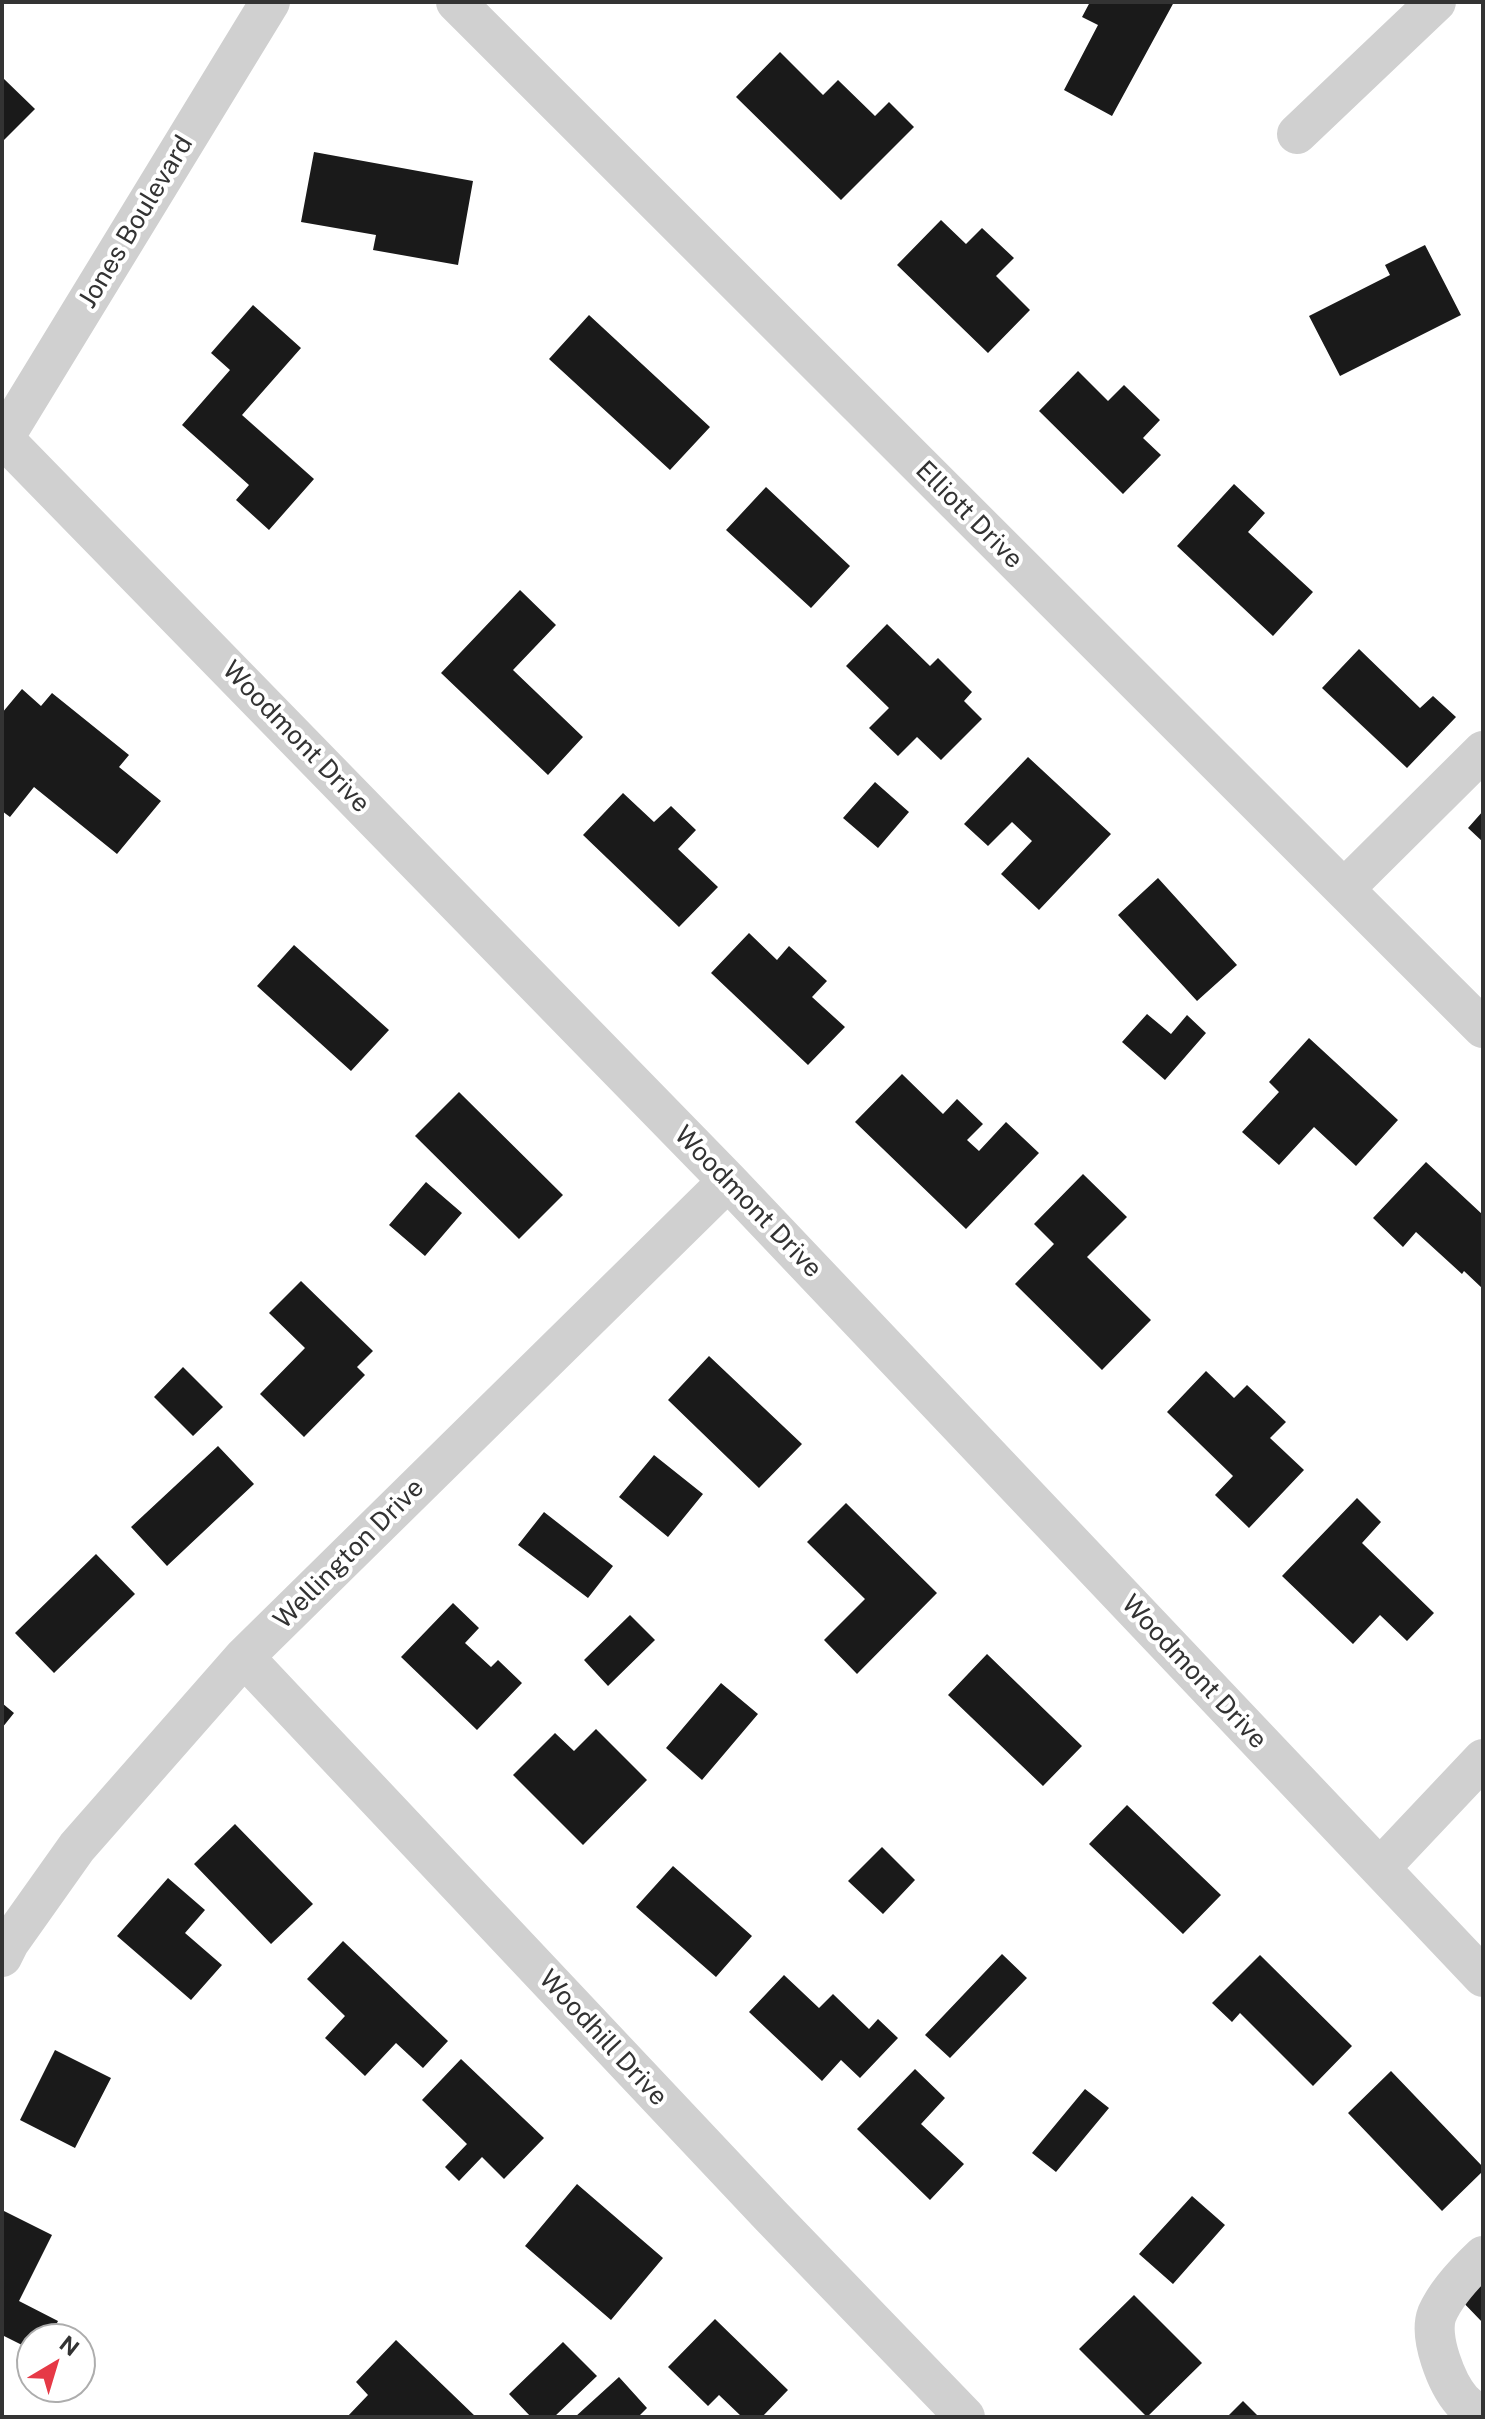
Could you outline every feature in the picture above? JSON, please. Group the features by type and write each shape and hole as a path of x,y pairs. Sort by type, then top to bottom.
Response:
{"street":[{"name":"Jones Boulevard","path":"3,439 270,2"},
{"name":"Elliott Drive","path":"456,2 1483,1028"},
{"path":"1297,134 1436,2"},
{"name":"Woodmont Drive","path":"3,439 728,1181 1483,1977"},
{"path":"1344,889 1483,751"},
{"name":"Wellington Drive","path":"2,1957 77,1847 244,1657 728,1181"},
{"name":"Woodhill Drive","path":"244,1657 770,2215 965,2417"},
{"path":"1380,1868 1483,1759"},
{"path":"1482,2417 1461,2400 1434,2342 1436,2316 1465,2273 1483,2256"}],"building":[{"path":"1090,2 1174,2 1112,116 1064,90 1098,25 1082,17"},
{"path":"780,52 823,95 838,80 875,116 889,102 914,127 841,200 736,97"},
{"path":"2,77 35,109 2,142"},
{"path":"314,152 473,181 458,265 373,250 376,235 301,222"},
{"path":"941,220 966,244 982,228 1014,258 996,276 1030,310 988,353 897,265"},
{"path":"1425,245 1461,315 1340,376 1309,316 1390,275 1385,265"},
{"path":"253,305 301,348 242,415 314,479 269,530 236,500 249,485 182,425 230,370 211,353"},
{"path":"589,315 710,427 670,470 549,359"},
{"path":"1078,371 1108,401 1124,385 1160,420 1143,438 1161,455 1123,494 1039,411"},
{"path":"1234,484 1265,513 1248,532 1313,592 1273,636 1177,546"},
{"path":"766,487 850,566 811,608 726,530"},
{"path":"520,590 556,625 513,670 583,737 548,775 441,673"},
{"path":"887,624 930,666 938,658 972,692 964,701 982,719 941,760 917,737 898,756 869,728 889,708 846,666"},
{"path":"1359,649 1420,708 1433,696 1456,717 1407,768 1322,688"},
{"path":"22,689 41,706 52,693 129,755 119,767 161,801 117,854 34,787 10,817 2,811 2,713"},
{"path":"1028,757 1111,834 1039,910 1001,874 1032,841 1012,822 988,846 964,824"},
{"path":"875,782 909,812 878,848 843,818"},
{"path":"623,793 654,822 671,806 696,830 678,849 718,887 679,927 583,835"},
{"path":"1483,811 1483,842 1468,828"},
{"path":"1158,878 1237,965 1197,1001 1118,915"},
{"path":"749,933 777,960 789,946 827,981 812,997 845,1027 808,1065 711,973"},
{"path":"294,945 389,1030 351,1071 257,986"},
{"path":"1147,1014 1171,1034 1187,1015 1206,1033 1165,1080 1122,1042"},
{"path":"1309,1038 1398,1120 1356,1166 1314,1127 1279,1165 1242,1132 1279,1092 1269,1082"},
{"path":"902,1074 943,1114 957,1099 983,1124 967,1140 979,1151 1006,1122 1039,1153 966,1229 855,1122"},
{"path":"459,1092 563,1195 519,1239 415,1136"},
{"path":"1426,1162 1483,1215 1483,1289 1416,1232 1403,1247 1373,1218"},
{"path":"1083,1174 1127,1217 1087,1257 1151,1320 1102,1370 1015,1284 1054,1244 1034,1224"},
{"path":"426,1182 462,1213 425,1256 389,1225"},
{"path":"301,1281 373,1351 357,1367 365,1375 304,1437 260,1394 305,1348 269,1313"},
{"path":"709,1356 802,1444 759,1488 668,1400"},
{"path":"183,1367 223,1407 193,1436 154,1397"},
{"path":"1206,1371 1234,1398 1247,1385 1286,1422 1270,1438 1304,1470 1249,1528 1215,1495 1233,1476 1167,1412"},
{"path":"218,1446 254,1484 167,1566 131,1527"},
{"path":"654,1455 703,1494 668,1537 619,1497"},
{"path":"1357,1498 1381,1522 1362,1543 1434,1613 1407,1641 1380,1615 1353,1644 1282,1576"},
{"path":"846,1503 937,1593 857,1674 824,1640 865,1599 807,1542"},
{"path":"544,1512 613,1566 588,1598 518,1545"},
{"path":"96,1554 135,1594 54,1673 15,1633"},
{"path":"453,1603 479,1628 465,1643 491,1667 498,1660 522,1683 477,1730 401,1657"},
{"path":"630,1615 655,1640 608,1686 584,1660"},
{"path":"987,1654 1082,1746 1043,1786 948,1695"},
{"path":"721,1683 758,1714 702,1780 666,1748"},
{"path":"2,1703 14,1713 2,1728"},
{"path":"596,1729 647,1780 583,1845 513,1775 555,1733 574,1751"},
{"path":"1127,1805 1221,1895 1183,1934 1089,1844"},
{"path":"235,1824 313,1904 271,1944 194,1864"},
{"path":"882,1847 915,1880 883,1914 848,1881"},
{"path":"673,1866 752,1936 716,1977 636,1907"},
{"path":"168,1878 205,1910 185,1933 222,1965 191,2000 117,1936"},
{"path":"343,1941 448,2041 423,2068 396,2043 365,2076 325,2038 345,2016 307,1979"},
{"path":"1002,1954 1027,1978 950,2058 925,2035"},
{"path":"1260,1955 1352,2046 1313,2086 1240,2013 1232,2022 1212,2003"},
{"path":"784,1975 819,2008 833,1994 869,2029 878,2019 898,2038 860,2078 841,2060 822,2081 749,2012"},
{"path":"55,2050 111,2078 75,2148 20,2120"},
{"path":"461,2059 544,2138 504,2179 482,2157 459,2181 445,2167 467,2144 422,2100"},
{"path":"915,2069 945,2098 921,2124 964,2164 930,2200 857,2129"},
{"path":"1391,2071 1483,2167 1483,2171 1442,2211 1348,2113"},
{"path":"1085,2089 1109,2108 1056,2172 1032,2153"},
{"path":"577,2184 663,2258 611,2320 525,2246"},
{"path":"1192,2196 1225,2225 1173,2284 1139,2254"},
{"path":"2,2210 52,2235 19,2301 58,2321 16,2323 16,2342 2,2335"},
{"path":"1483,2274 1483,2323 1458,2297"},
{"path":"1134,2295 1202,2363 1147,2417 1079,2349"},
{"path":"715,2319 788,2390 762,2417 742,2417 719,2395 708,2406 668,2367"},
{"path":"396,2340 476,2417 347,2417 368,2395 356,2382"},
{"path":"563,2342 597,2376 554,2417 531,2417 509,2394"},
{"path":"619,2377 647,2408 638,2417 575,2417"},
{"path":"1243,2401 1259,2417 1227,2417"}]}
